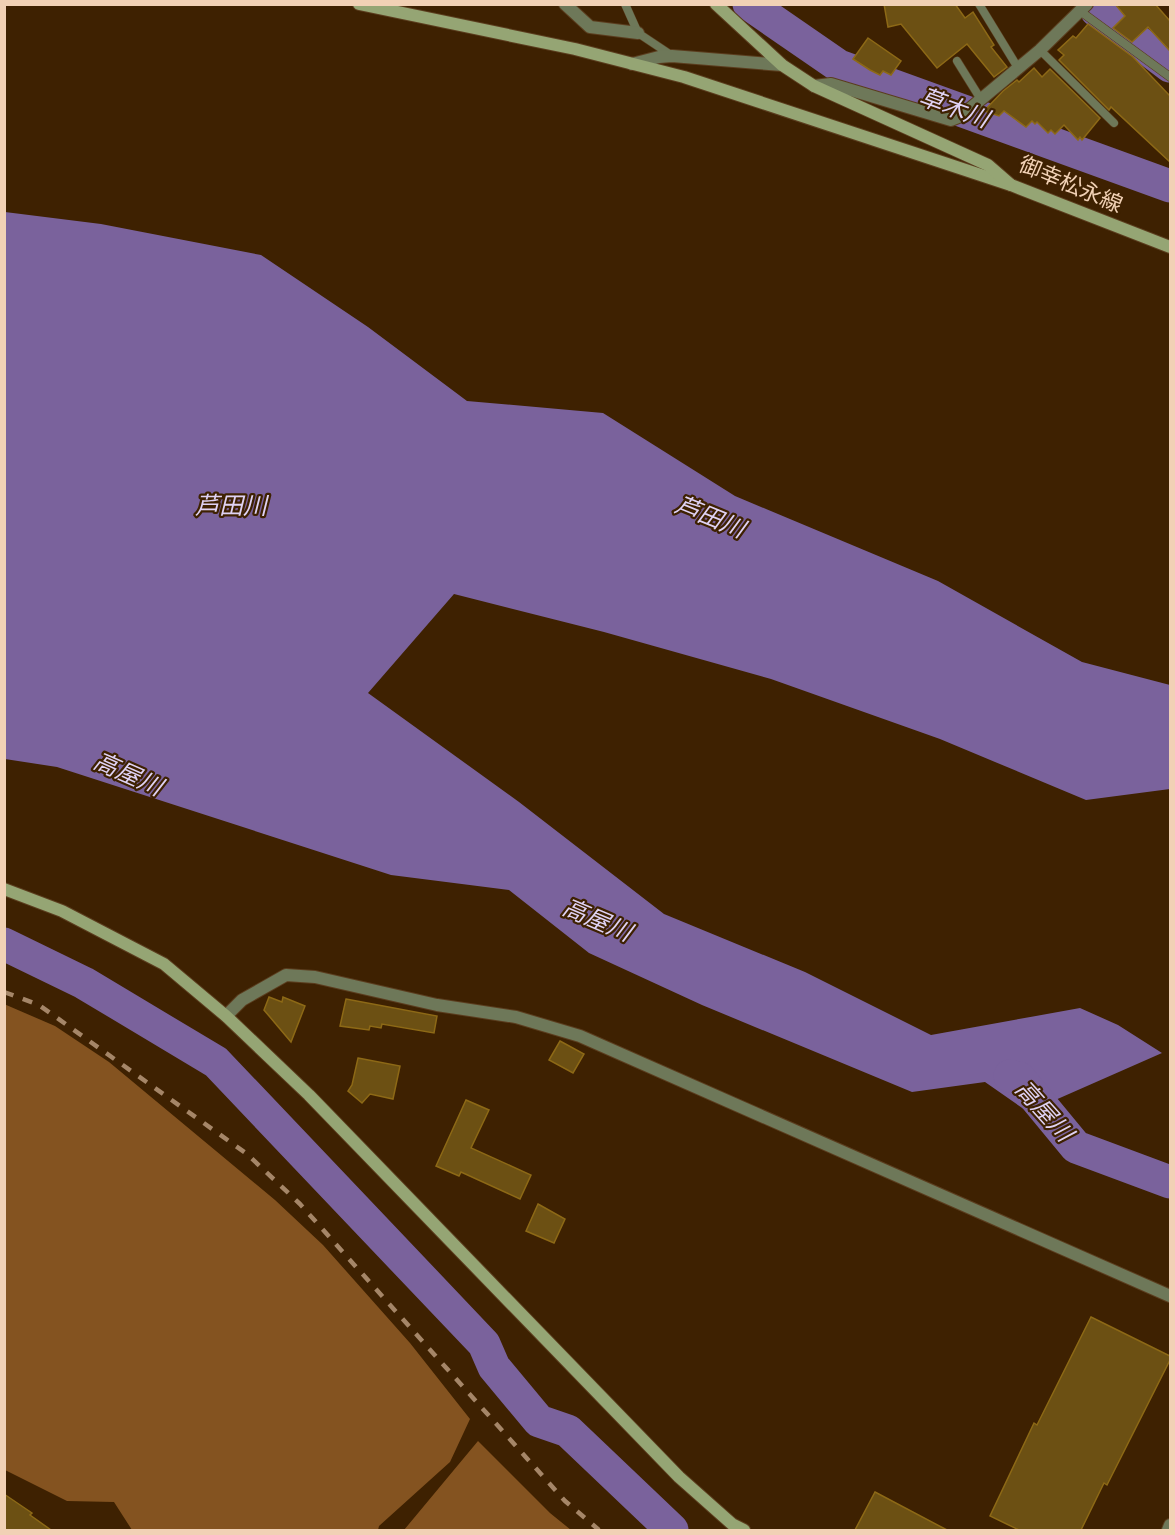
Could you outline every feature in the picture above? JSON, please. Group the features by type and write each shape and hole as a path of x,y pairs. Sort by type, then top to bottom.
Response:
{"street":[{"path":"359,4 575,49 684,77 1011,185"},
{"path":"565,4 590,27 638,33"},
{"name":"御幸松永線","path":"716,4 782,65 814,86 988,165 1011,185 1170,247"},
{"path":"814,86 831,84 951,120 966,112 1040,50 1084,8"},
{"path":"632,64 672,56 782,65"},
{"path":"4,888 62,911 164,964 226,1016 309,1095 679,1477 732,1524 744,1530"},
{"path":"226,1016 242,1000 286,975 315,977 437,1005 516,1017 580,1036 1170,1296"},
{"path":"1168,1530 1170,1525"}],"lane":[{"path":"625,4 638,33 672,56"},
{"path":"980,4 1018,68"},
{"path":"1084,8 1170,77"},
{"path":"1040,50 1114,123"},
{"path":"957,61 981,98"}],"shaded area":[{"path":"4,1004 55,1026 109,1062 275,1200 323,1245 410,1343 470,1419 450,1462 379,1526 378,1530 132,1530 114,1502 67,1501 5,1470"},
{"path":"478,1441 550,1513 571,1530 404,1530"}],"water":[{"name":"芦田川","path":"5,212 101,224 261,255 368,327 467,401 603,413 735,496 938,581 1082,662 1170,685 1170,789 1086,800 940,739 771,679 604,632 454,594 368,693 519,802 664,914 805,972 931,1035 1080,1008 1118,1025 1162,1053 1028,1112 985,1082 912,1092 702,1005 589,953 509,890 391,875 57,767 5,759"}],"building":[{"path":"884,4 955,4 965,18 973,12 994,45 991,47 1007,67 994,77 967,44 937,68 901,24 888,27"},
{"path":"1115,4 1155,4 1170,21 1170,51 1148,27 1132,42 1113,28 1125,16"},
{"path":"1088,24 1133,57 1170,96 1170,162 1111,107 1109,110 1059,60 1064,55 1058,50 1073,36 1076,38"},
{"path":"868,38 901,61 891,75 883,71 880,75 853,59"},
{"path":"1034,68 1042,77 1050,69 1100,118 1082,140 1080,137 1078,140 1064,125 1055,134 1051,130 1048,133 1037,122 1035,124 1032,121 1026,127 1004,111 999,116 984,111 1003,91 1017,80 1019,82"},
{"path":"269,997 282,1002 283,997 305,1006 291,1042 264,1010"},
{"path":"346,999 437,1016 434,1033 382,1024 381,1028 370,1026 369,1030 340,1026"},
{"path":"560,1041 584,1054 573,1073 549,1060"},
{"path":"358,1058 400,1066 393,1099 370,1094 362,1103 348,1091 352,1085"},
{"path":"466,1100 489,1110 471,1148 531,1175 520,1199 461,1172 459,1176 436,1166"},
{"path":"538,1204 565,1219 554,1243 526,1231"},
{"path":"1091,1317 1170,1356 1170,1360 1107,1485 1104,1483 1081,1530 1019,1530 990,1516 1034,1423 1037,1425"},
{"path":"875,1492 947,1530 855,1530"},
{"path":"4,1494 32,1513 30,1515 51,1530 4,1530"}],"waterway":[{"name":"草木川","path":"749,4 839,66 1170,186"},
{"path":"1096,10 1170,66"},
{"path":"4,944 84,983 216,1062 484,1344 494,1367 539,1421 568,1431 672,1530"},
{"name":"高屋川","path":"1010,1076 1019,1078 1076,1147 1170,1182"}],"railway":[{"path":"4,992 39,1005 247,1154 300,1204 565,1501 599,1530"}]}
